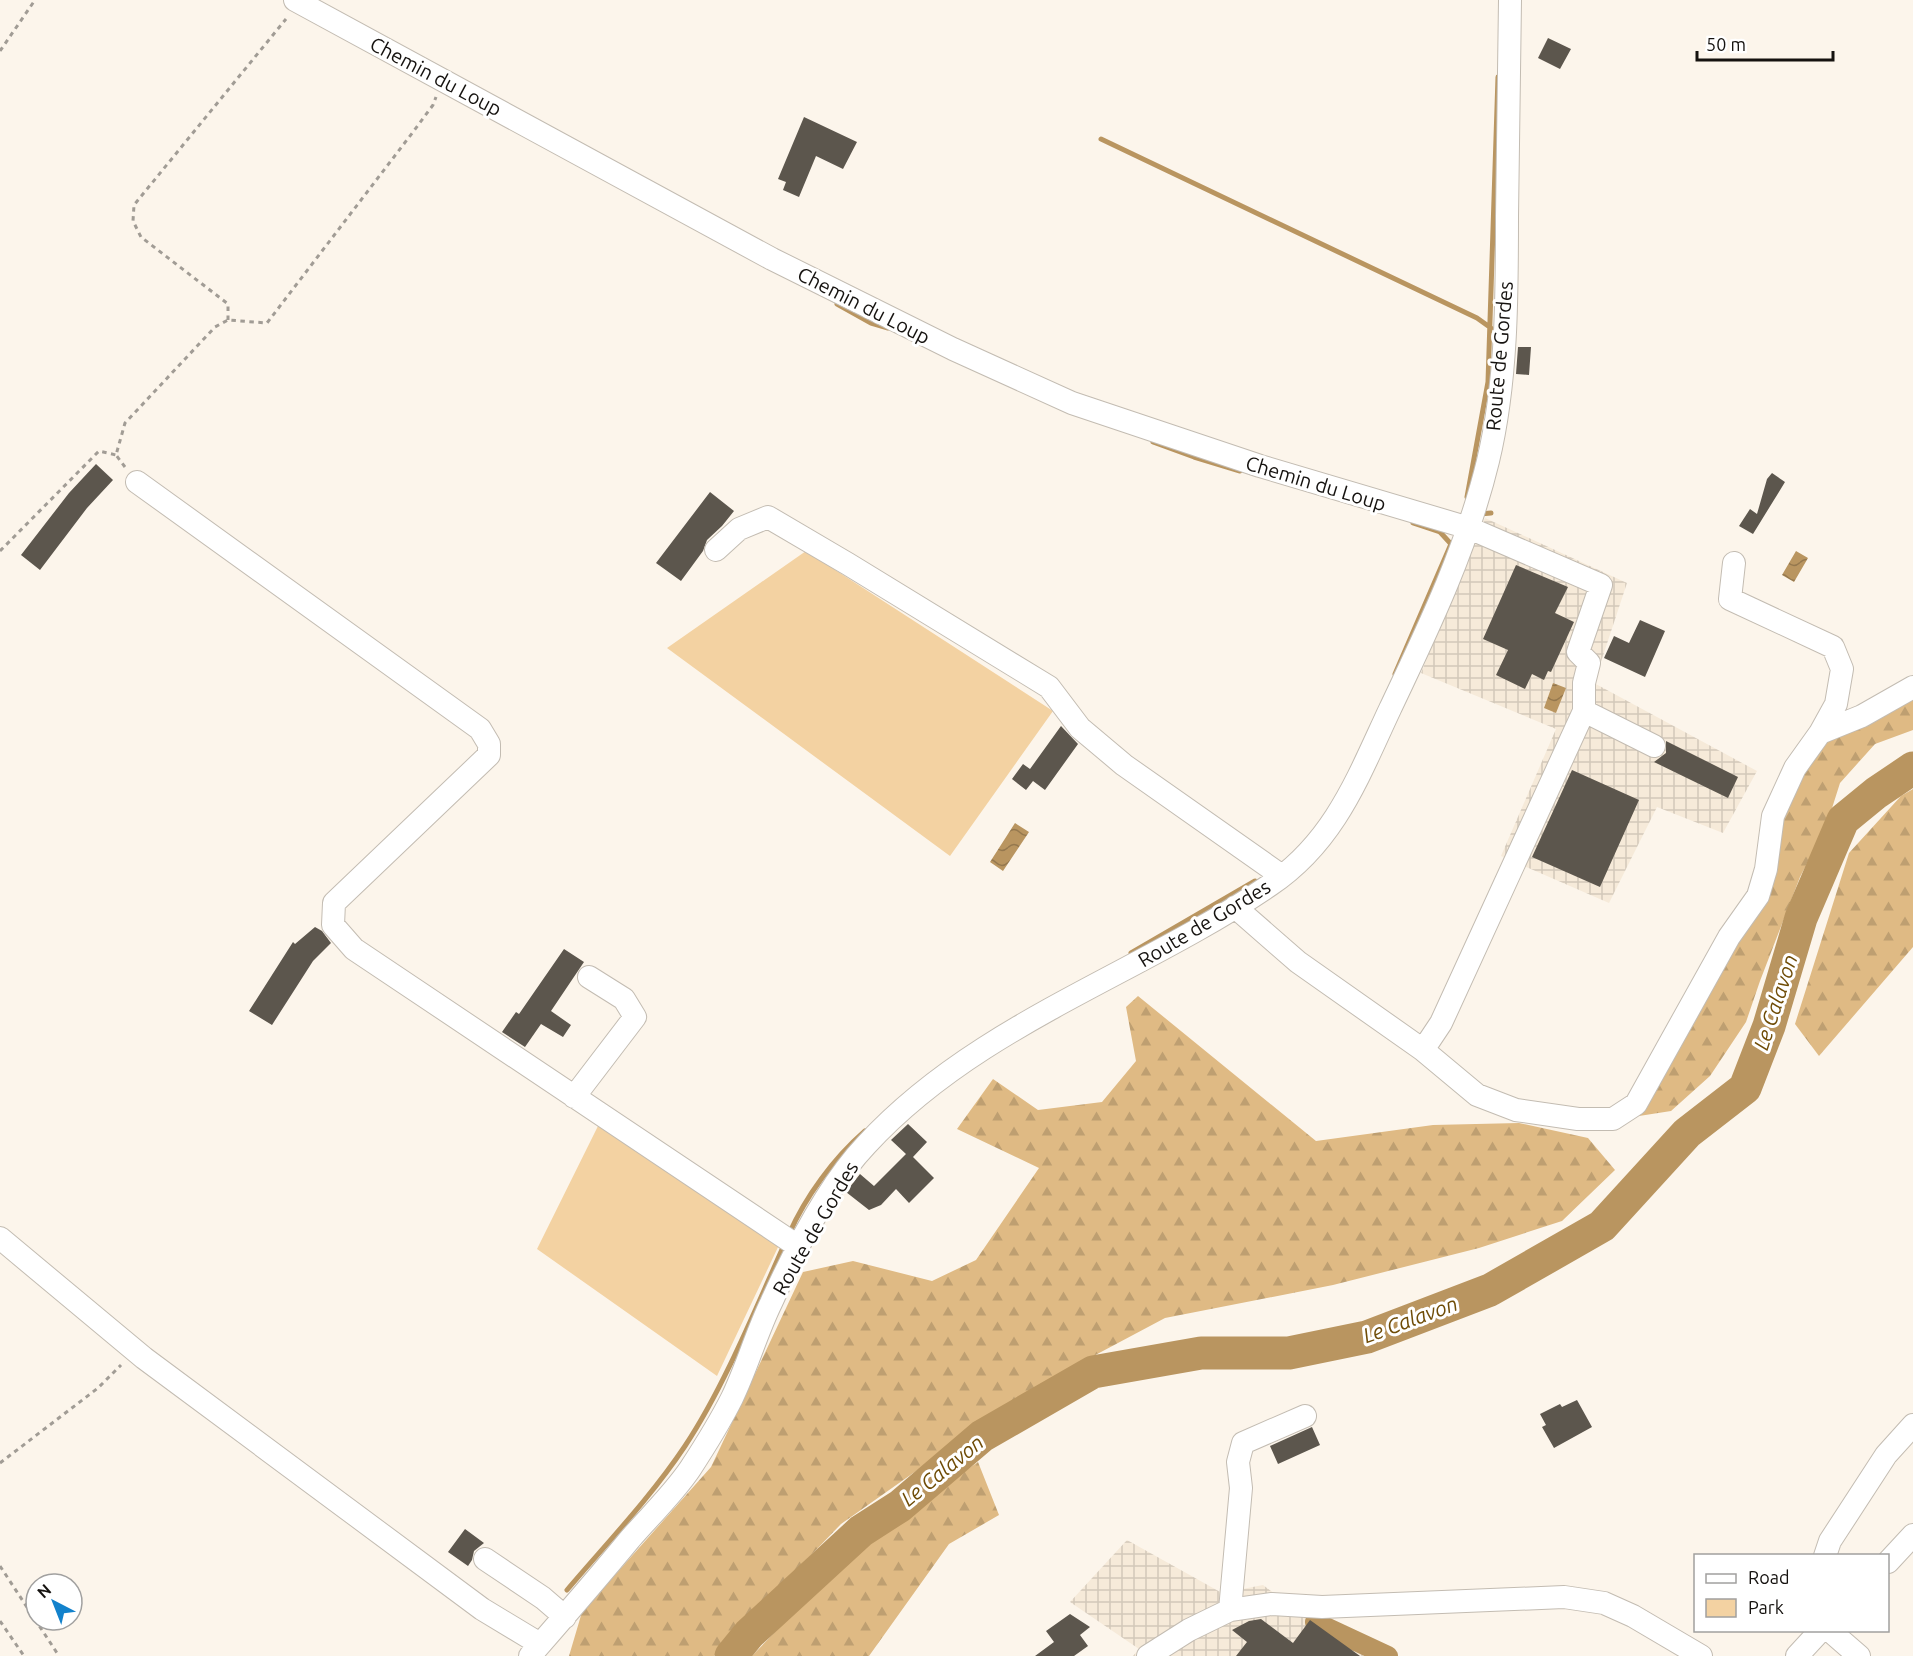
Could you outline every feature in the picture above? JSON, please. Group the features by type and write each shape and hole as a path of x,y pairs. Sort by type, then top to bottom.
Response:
{"street":[{"name":"Route de Gordes","path":"535,1650 688,1471 731,1398 770,1304 798,1247 842,1175 865,1145 920,1092 984,1046 1176,942 1282,876 1316,845 1345,805 1415,657 1469,528 1489,459 1499,406 1507,281 1510,0"},
{"name":"Chemin du Loup","path":"297,1 772,259 952,349 1072,403 1260,466 1469,528 1601,585 1578,652 1589,663 1584,683 1584,711"},
{"path":"137,482 480,729 489,744 489,754 334,903 333,925 354,949 798,1247"},
{"path":"716,550 739,529 768,517 1049,687 1080,728 1124,765 1282,876"},
{"path":"1235,907 1298,962 1422,1050 1477,1095 1516,1110 1578,1119 1613,1119 1636,1104 1729,937 1758,896 1766,869 1773,816 1795,768 1820,733 1836,704 1842,669 1833,647 1730,599 1734,563"},
{"path":"1820,733 1862,716 1913,687"},
{"path":"1422,1050 1441,1023 1584,711 1654,746"},
{"path":"574,1097 635,1017 624,999 589,977"},
{"path":"0,1238 135,1351 535,1650"},
{"path":"1230,1610 1240,1488 1238,1462 1243,1443 1305,1416"},
{"path":"1827,1554 1830,1541 1886,1455 1913,1425"},
{"path":"1889,1560 1913,1535"},
{"path":"485,1559 543,1598 565,1617"},
{"path":"1148,1656 1189,1630 1230,1610 1272,1604 1322,1607 1564,1597 1604,1603 1633,1616 1701,1656"},
{"path":"1797,1656 1819,1632"},
{"path":"1831,1632 1859,1656"}],"path":[{"path":"0,51 35,0"},
{"path":"228,320 228,304 141,237 133,221 134,205 297,1"},
{"path":"116,455 125,423 215,327 228,320 267,323 433,105 442,79"},
{"path":"0,551 99,450 116,455 137,482"},
{"path":"0,1462 98,1388 135,1351"},
{"path":"0,1566 58,1656"},
{"path":"0,1621 24,1656"}],"shaded area":[{"path":"1485,518 1627,583 1594,683 1757,771 1723,833 1657,807 1609,903 1501,856 1556,729 1421,673"},
{"path":"1127,1540 1222,1593 1263,1585 1302,1614 1383,1656 1133,1656 1139,1649 1070,1602"}],"green space":[{"path":"806,551 1053,711 950,856 667,648"},
{"path":"1913,691 1913,730 1875,744 1840,783 1827,824 1800,877 1746,1022 1710,1076 1671,1111 1639,1116 1705,993 1782,815 1820,745"},
{"path":"1913,789 1913,947 1819,1056 1795,1024 1849,853 1901,796"},
{"path":"1138,996 1316,1141 1433,1125 1519,1123 1588,1138 1615,1170 1562,1221 1479,1248 1333,1285 1165,1318 1086,1360 943,1452 841,1524 714,1656 569,1656 582,1612 711,1467 803,1272 853,1261 932,1281 976,1260 1039,1168 957,1129 993,1079 1038,1110 1102,1102 1136,1061 1126,1007"},
{"path":"598,1126 779,1245 717,1376 537,1249"},
{"path":"978,1462 999,1515 949,1544 869,1656 752,1656 856,1547"}],"water":[{"path":"1796,551 1808,558 1794,582 1782,575"},
{"path":"1553,683 1566,688 1556,713 1544,708"},
{"path":"1015,823 1029,832 1003,871 990,862"}],"building":[{"path":"1548,38 1571,49 1560,69 1538,58"},
{"path":"804,117 857,142 843,169 816,156 799,197 783,190 786,182 778,179"},
{"path":"1518,347 1531,347 1529,375 1516,374"},
{"path":"96,464 113,480 87,508 40,570 21,555 69,493"},
{"path":"1772,473 1785,482 1753,534 1739,526 1750,509 1757,514 1767,479"},
{"path":"710,492 734,511 707,540 703,551 681,581 656,563"},
{"path":"1516,565 1568,587 1555,613 1574,622 1551,672 1548,671 1544,680 1532,674 1525,689 1496,675 1508,650 1483,639"},
{"path":"1640,620 1665,631 1645,677 1604,658 1614,636 1629,643"},
{"path":"1061,726 1078,744 1045,790 1033,781 1026,790 1012,779 1023,764 1030,769"},
{"path":"1666,741 1738,777 1728,798 1654,762 1666,753"},
{"path":"1572,770 1639,800 1600,887 1532,857"},
{"path":"315,927 322,931 331,943 313,961 272,1025 249,1011 293,942 295,944"},
{"path":"564,949 584,962 551,1011 571,1025 563,1037 541,1024 525,1047 502,1032 516,1012 519,1014"},
{"path":"908,1124 927,1142 913,1157 934,1178 909,1203 896,1189 881,1205 869,1210 846,1192 860,1174 874,1186 906,1154 891,1140"},
{"path":"1577,1400 1592,1427 1554,1448 1542,1427 1546,1425 1540,1414 1560,1404 1562,1407"},
{"path":"1312,1427 1320,1445 1278,1464 1270,1446"},
{"path":"465,1529 484,1543 474,1551 468,1566 448,1552"},
{"path":"1070,1614 1090,1627 1080,1635 1088,1646 1074,1656 1035,1656 1054,1642 1046,1631"},
{"path":"1261,1619 1293,1643 1310,1620 1360,1656 1236,1656 1247,1642 1232,1630 1249,1621"}],"waterway":[{"path":"1467,497 1488,382 1498,77"},
{"path":"1101,139 1477,318 1491,328"},
{"path":"837,304 871,323 888,328"},
{"path":"1153,442 1240,471"},
{"path":"1480,514 1491,513"},
{"path":"1395,674 1451,544 1440,532 1413,523"},
{"name":"Le Calavon","path":"731,1656 749,1634 861,1531 900,1506 982,1436 1093,1372 1201,1353 1289,1353 1367,1337 1490,1290 1602,1226 1687,1133 1745,1088 1769,1026 1801,918 1843,820 1876,793 1913,768"},
{"path":"1131,953 1255,881"},
{"path":"789,1234 821,1179 865,1131"},
{"path":"567,1590 643,1502 685,1446 726,1374 784,1245"},
{"path":"1315,1622 1388,1656"}]}
